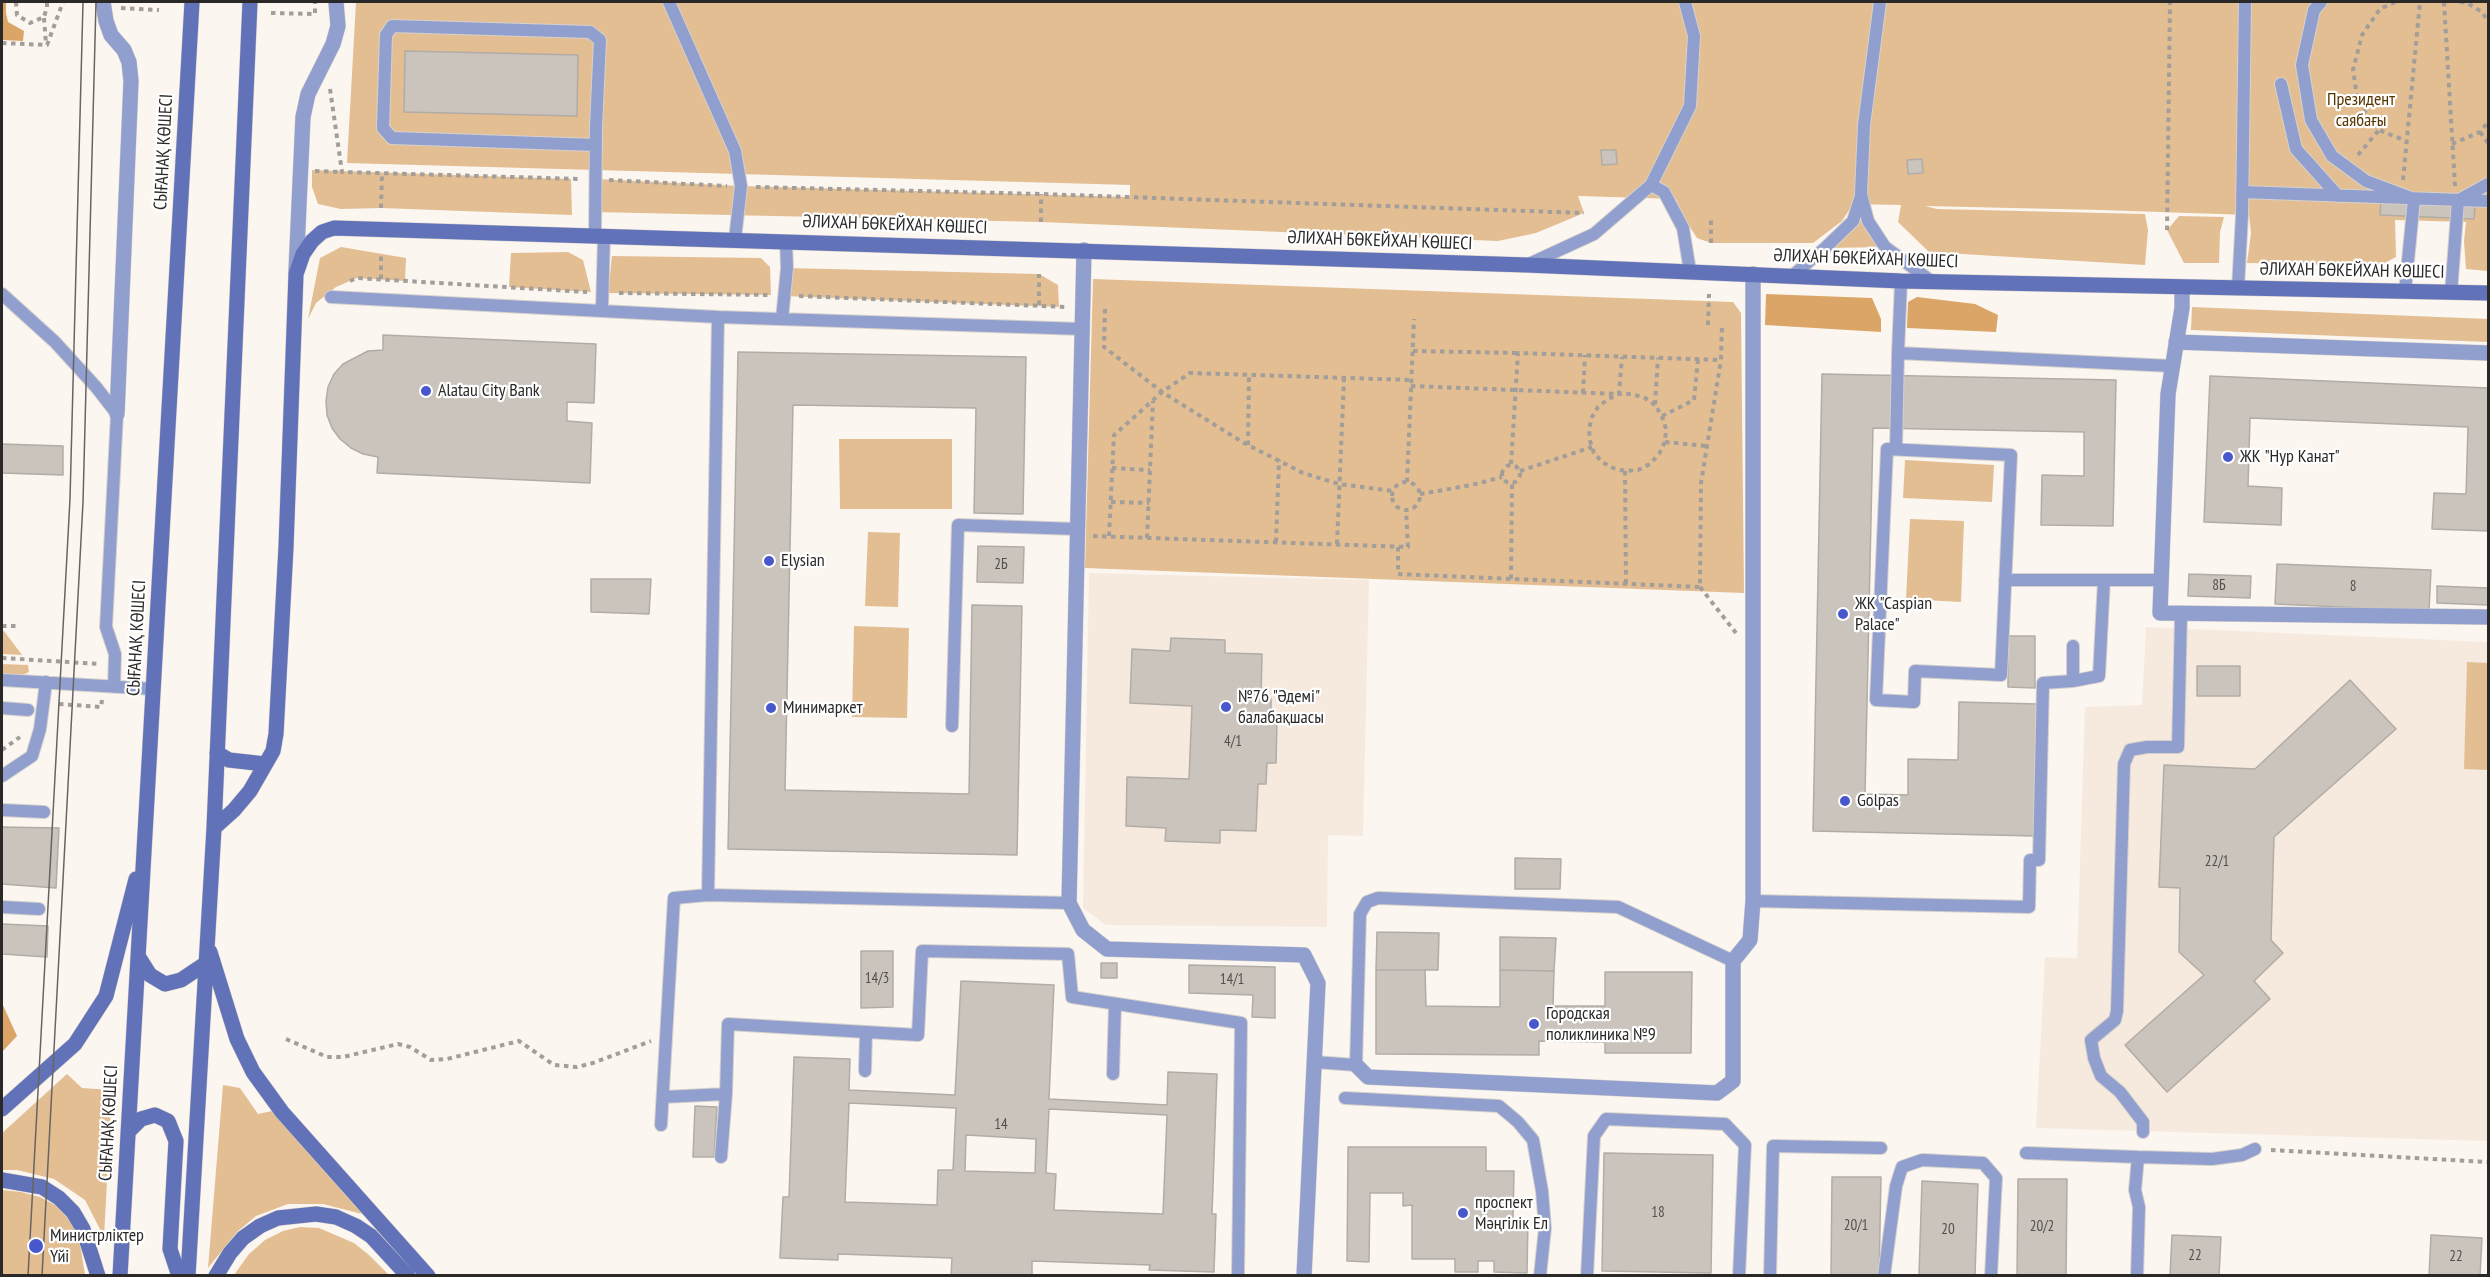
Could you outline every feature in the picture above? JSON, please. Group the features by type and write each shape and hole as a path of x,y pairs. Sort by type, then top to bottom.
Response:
{"main road":[{"name":"СЫҒАНАҚ КӨШЕСІ","path":"120,1275 192,2"},
{"path":"188,1275 214,828 250,2"},
{"name":"ӘЛИХАН БӨКЕЙХАН КӨШЕСІ","path":"296,274 303,254 312,241 322,232 334,228 1084,250 1690,271 1901,281 2488,293"},
{"path":"214,828 250,791 273,751 276,734 296,274"},
{"path":"217,753 229,760 265,764"},
{"path":"2,1109 75,1044 106,996 145,844"},
{"path":"206,941 237,1038 253,1072 282,1112 428,1275"},
{"path":"138,957 150,975 165,984 181,980 205,964"},
{"path":"128,1132 141,1119 155,1115 168,1121 176,1141 170,1249 179,1275"},
{"path":"2,1180 42,1187 73,1212 83,1229 98,1275"},
{"path":"216,1275 243,1238 260,1226 279,1218 316,1214 336,1217 356,1226 371,1236 408,1275"}],"street":[{"path":"296,274 303,117 308,94 326,59 338,26 336,2"},
{"path":"110,5 106,21 111,35 124,50 129,62 130,81 117,414"},
{"path":"1084,250 1069,903 1083,930 1107,949 1304,955 1318,983 1304,1275"},
{"path":"1356,1065 1368,1077 1717,1093 1733,1081 1733,962 1749,939 1753,901 1753,274"},
{"path":"2182,288 2182,308 2168,394 2160,614 2488,617"},
{"path":"2176,342 2488,352"}],"lane":[{"path":"669,2 735,151 741,186 735,239"},
{"path":"1527,265 1594,234 1651,184 1690,106 1694,36 1685,2"},
{"path":"1880,2 1876,15 1864,125 1862,195 1868,221 1885,247 1931,281"},
{"path":"1876,15 1885,2"},
{"path":"2238,288 2245,2"},
{"path":"2321,2 2314,10 2302,65 2310,120 2332,156 2366,181 2414,199"},
{"path":"596,145 392,138 383,128 386,35 392,26 590,32 600,40 596,179 602,309"},
{"path":"2281,84 2296,149 2338,196"},
{"path":"1651,184 1664,192 1683,228 1690,271"},
{"path":"2242,192 2414,199 2457,195 2488,184"},
{"path":"1792,276 1826,248 1853,221 1862,195"},
{"path":"2457,195 2488,201"},
{"path":"2451,292 2457,195"},
{"path":"2405,292 2414,199"},
{"path":"782,319 787,268 786,241"},
{"path":"1896,449 1901,281"},
{"path":"2,294 55,342 117,414 106,627 115,654 114,687"},
{"path":"331,297 602,309 718,317 1082,329"},
{"path":"708,896 718,317"},
{"path":"1898,353 2172,366"},
{"path":"1887,449 2011,455 2005,580 2001,675 1915,671 1914,702 1876,700 1887,449"},
{"path":"952,726 958,525 1077,532"},
{"path":"2005,580 2162,580"},
{"path":"1753,901 2029,907 2030,860 2039,860 2043,683 2099,676 2104,580"},
{"path":"2143,1132 2143,1122 2120,1092 2101,1076 2094,1058 2091,1040 2115,1020 2117,1011 2124,764 2130,750 2147,747 2178,747 2181,614"},
{"path":"2073,646 2073,681"},
{"path":"2,680 154,689"},
{"path":"2,776 32,756 40,729 46,682"},
{"path":"2,708 28,710"},
{"path":"2,810 44,812"},
{"path":"661,1125 674,898 708,896 1069,903"},
{"path":"1314,1062 1356,1065 1360,914 1367,902 1378,898 1618,907 1733,962"},
{"path":"2,907 39,909"},
{"path":"721,1157 728,1024 918,1035 922,951 1068,954 1072,998 1241,1023 1238,1275"},
{"path":"1113,1074 1115,1004"},
{"path":"865,1071 866,1032"},
{"path":"663,1097 726,1094"},
{"path":"1345,1098 1499,1106 1518,1122 1533,1140 1542,1191 1545,1228 1540,1275"},
{"path":"1587,1275 1594,1136 1606,1119 1725,1124 1745,1145 1739,1275"},
{"path":"1770,1275 1773,1146 1881,1148"},
{"path":"2026,1154 2212,1160 2242,1155 2254,1149"},
{"path":"2137,1275 2139,1207 2135,1190 2138,1157"},
{"path":"1884,1275 1896,1186 1902,1167 1922,1160 1983,1163 1996,1178 1991,1275"}],"path":[{"path":"16,2 17,15 25,22 35,23 44,17"},
{"path":"46,2 44,17 46,45"},
{"path":"46,45 63,2"},
{"path":"271,13 315,14 315,2"},
{"path":"2167,230 2170,2"},
{"path":"2395,2 2380,9 2362,35 2353,69 2358,103 2379,130 2406,141"},
{"path":"2402,188 2420,2"},
{"path":"2444,2 2457,195"},
{"path":"2460,2 2467,3 2482,12 2488,21"},
{"path":"110,5 159,10"},
{"path":"2,43 46,45"},
{"path":"326,59 342,172 1584,213"},
{"path":"2452,145 2480,132 2488,122"},
{"path":"2351,162 2379,130"},
{"path":"2480,132 2488,143"},
{"path":"381,208 382,173"},
{"path":"1041,194 1041,222"},
{"path":"1711,216 1711,243"},
{"path":"381,253 381,279"},
{"path":"1039,274 1039,305"},
{"path":"1708,325 1709,294"},
{"path":"1105,309 1104,347 1162,392 1248,445 1303,473 1339,484 1393,491"},
{"path":"1407,482 1414,319"},
{"path":"1722,325 1721,360 1701,483 1700,587 1753,654"},
{"path":"1413,351 1721,360"},
{"path":"1511,464 1518,353"},
{"path":"1583,393 1584,355"},
{"path":"1619,394 1622,357"},
{"path":"1655,405 1658,358"},
{"path":"1662,416 1694,400 1698,359"},
{"path":"1109,536 1114,435 1162,392 1190,373 1412,380"},
{"path":"1248,445 1249,375"},
{"path":"1337,544 1344,378"},
{"path":"1411,386 1632,394 1645,398 1655,405 1662,416 1666,429 1665,442 1659,454 1650,464 1638,470 1625,471 1613,468 1602,462 1592,447 1589,429 1592,417 1598,407 1619,394"},
{"path":"1147,538 1153,400"},
{"path":"1665,442 1707,446"},
{"path":"1520,471 1592,447"},
{"path":"1276,542 1279,460"},
{"path":"1502,477 1504,468 1511,464 1517,466 1520,477 1512,483"},
{"path":"1112,468 1150,470"},
{"path":"1625,471 1626,584"},
{"path":"1420,494 1502,477"},
{"path":"1502,477 1512,483"},
{"path":"1407,482 1416,486 1420,494 1415,506 1406,510 1395,504 1393,491 1398,484 1407,482"},
{"path":"1511,579 1512,483"},
{"path":"1111,502 1149,503"},
{"path":"1077,532 1147,538 1408,547 1406,510"},
{"path":"1398,547 1398,574 1700,587"},
{"path":"2,626 18,626"},
{"path":"286,1039 327,1057 343,1057 398,1044 410,1047 432,1060 447,1059 519,1041 554,1065 577,1067 666,1036"},
{"path":"2254,1149 2488,1162"}],"shaded area":[{"path":"2,2 6,2 8,22 24,31 23,41 2,40"},
{"path":"1766,294 1872,298 1881,319 1881,332 1765,325"},
{"path":"1917,297 1975,304 1998,315 1996,332 1907,328 1908,302"},
{"name":"№76 \"Әдемі\" балабақшасы","path":"1089,573 1369,580 1363,836 1328,835 1327,927 1106,925 1083,908"},
{"path":"2146,627 2488,642 2488,1141 2036,1128 2045,957 2077,958 2085,707 2142,705"},
{"path":"2,1003 17,1036 2,1052"}],"green space":[{"name":"Президент саябағы","path":"356,2 2488,2 2488,271 2466,269 2464,241 2466,222 2395,220 2396,257 2379,266 2247,263 2251,233 2249,215 2100,210 1925,206 1937,209 2145,214 2148,230 2145,265 1929,252 1898,222 1901,205 1853,204 1842,221 1813,243 1711,243 1697,238 1682,215 1676,199 1578,196 1584,213 1536,233 1498,241 1041,222 595,212 596,179 741,186 1130,197 1130,185 347,163"},
{"path":"312,170 571,179 572,215 381,208 341,209 318,204 312,187"},
{"path":"2179,216 2224,217 2220,232 2219,263 2184,263 2167,230"},
{"path":"1853,221 1868,221 1885,247 1825,248"},
{"path":"341,247 406,258 405,281 357,278 336,287 316,303 308,319 320,258"},
{"path":"568,252 583,260 591,292 509,287 511,253"},
{"path":"612,256 761,258 770,267 771,295 608,293"},
{"path":"787,268 1039,274 1058,285 1059,307 784,296"},
{"path":"1093,279 1733,302 1741,313 1744,593 1085,568"},
{"path":"2192,307 2488,319 2488,342 2191,330"},
{"path":"839,439 952,439 952,509 840,509"},
{"path":"1905,460 1994,465 1992,502 1903,498"},
{"path":"1910,519 1964,521 1961,602 1906,599"},
{"path":"868,532 900,533 898,607 865,606"},
{"path":"854,626 909,628 907,718 852,717"},
{"path":"2,631 4,631 22,655 2,654"},
{"path":"2467,662 2488,663 2488,770 2464,769"},
{"path":"2,664 28,665 29,672 20,676 2,675"},
{"path":"67,1074 82,1088 112,1090 104,1237 85,1200 54,1179 17,1170 2,1170 2,1133"},
{"path":"223,1085 240,1088 258,1114 272,1111 362,1214 323,1204 288,1204 256,1216 237,1232 208,1268"},
{"path":"2,1190 40,1197 60,1208 73,1225 80,1244 85,1275 2,1275"},
{"path":"300,1227 319,1228 354,1243 389,1275 234,1275 249,1254 265,1240 283,1231"}],"building":[{"path":"405,51 578,55 577,116 404,112"},
{"path":"1601,150 1616,150 1617,164 1602,165"},
{"path":"1922,159 1923,173 1908,174 1907,160"},
{"path":"2381,201 2475,205 2474,219 2380,215"},
{"path":"383,335 596,344 594,403 567,402 567,421 592,423 590,483 377,473 378,457 363,454 351,448 332,428 327,415 326,401 328,387 334,374 343,364 368,351 383,350"},
{"path":"738,352 1026,357 1023,514 974,513 976,408 793,405 785,790 969,794 972,605 1022,606 1017,855 728,849"},
{"name":"ЖК \"Caspian Palace\"","path":"1822,374 2116,380 2113,526 2041,525 2042,475 2084,476 2084,432 1873,428 1865,794 1908,795 1908,759 1958,760 1959,702 2038,704 2035,836 1813,831"},
{"name":"ЖК \"Нур Канат\"","path":"2210,376 2488,388 2488,531 2432,529 2434,493 2466,494 2468,427 2250,418 2248,486 2282,488 2281,525 2204,522"},
{"path":"2,444 63,446 63,475 2,473"},
{"path":"978,546 1024,547 1023,583 977,582"},
{"path":"2277,564 2431,570 2429,611 2275,604"},
{"path":"2189,574 2251,576 2250,598 2188,596"},
{"path":"591,579 651,579 649,614 591,612"},
{"path":"2437,586 2488,588 2488,605 2437,603"},
{"path":"2008,636 2035,636 2035,688 2008,687"},
{"path":"1171,638 1225,640 1225,653 1262,654 1261,699 1271,699 1271,720 1277,720 1276,763 1267,763 1266,784 1258,784 1256,831 1220,830 1220,843 1165,841 1166,828 1126,826 1127,777 1189,779 1192,706 1130,703 1132,649 1170,651"},
{"path":"2197,666 2240,666 2240,696 2197,696"},
{"path":"2350,680 2396,729 2274,837 2271,940 2283,953 2254,981 2270,999 2167,1092 2125,1045 2204,975 2179,952 2180,888 2159,887 2164,765 2255,769"},
{"path":"2,827 59,828 56,888 2,884"},
{"path":"1515,858 1561,859 1560,889 1515,889"},
{"path":"2,924 48,926 47,957 2,954"},
{"path":"1377,932 1439,933 1438,970 1376,970"},
{"path":"1500,937 1556,938 1554,971 1500,970"},
{"path":"861,951 893,951 893,1007 861,1008"},
{"path":"1101,963 1117,963 1117,978 1101,978"},
{"path":"1189,965 1275,967 1275,1018 1252,1017 1253,995 1189,993"},
{"name":"Городская поликлиника №9","path":"1376,970 1425,970 1426,1006 1500,1007 1500,970 1554,971 1553,1006 1605,1006 1605,972 1692,972 1691,1053 1605,1053 1605,1042 1539,1041 1539,1055 1376,1054"},
{"path":"961,981 1054,985 1049,1099 1167,1105 1168,1072 1217,1074 1212,1214 1216,1214 1214,1272 1149,1270 1150,1265 1032,1261 1032,1276 951,1276 952,1258 838,1254 838,1260 780,1258 783,1197 789,1197 794,1057 850,1059 849,1090 955,1095","holes":["849,1103 956,1108 953,1170 938,1170 937,1205 845,1202","1049,1109 1167,1115 1163,1214 1054,1210 1056,1174 1046,1173","966,1135 1036,1139 1035,1173 965,1171"]},
{"path":"695,1106 717,1107 714,1157 693,1157"},
{"name":"проспект Мәңгілік Ел","path":"1348,1147 1486,1147 1486,1171 1514,1171 1513,1220 1528,1221 1527,1273 1494,1272 1494,1261 1478,1261 1478,1272 1455,1272 1455,1259 1412,1259 1412,1205 1403,1206 1403,1193 1370,1193 1369,1262 1347,1261"},
{"path":"1604,1153 1713,1155 1711,1273 1602,1271"},
{"path":"1832,1177 1881,1177 1879,1276 1831,1276"},
{"path":"2018,1179 2067,1179 2066,1276 2017,1276"},
{"path":"1922,1181 1978,1184 1975,1276 1919,1276"},
{"path":"2172,1235 2221,1237 2219,1276 2170,1276"},
{"path":"2431,1235 2482,1238 2480,1276 2429,1276"}],"tram line":[{"path":"28,1276 70,499 83,2"},
{"path":"42,1276 83,502 96,2"}],"place":[{"name":"Alatau City Bank","path":"426,391"},
{"name":"ЖК \"Нур Канат\"","path":"2228,457"},
{"name":"Elysian","path":"769,561"},
{"name":"ЖК \"Caspian Palace\"","path":"1843,614"},
{"name":"№76 \"Әдемі\" балабақшасы","path":"1226,707"},
{"name":"Минимаркет","path":"771,708"},
{"name":"Golpas","path":"1845,801"},
{"name":"Городская поликлиника №9","path":"1534,1024"},
{"name":"проспект Мәңгілік Ел","path":"1463,1213"},
{"name":"Министрліктер Үйі","path":"36,1246"}]}
